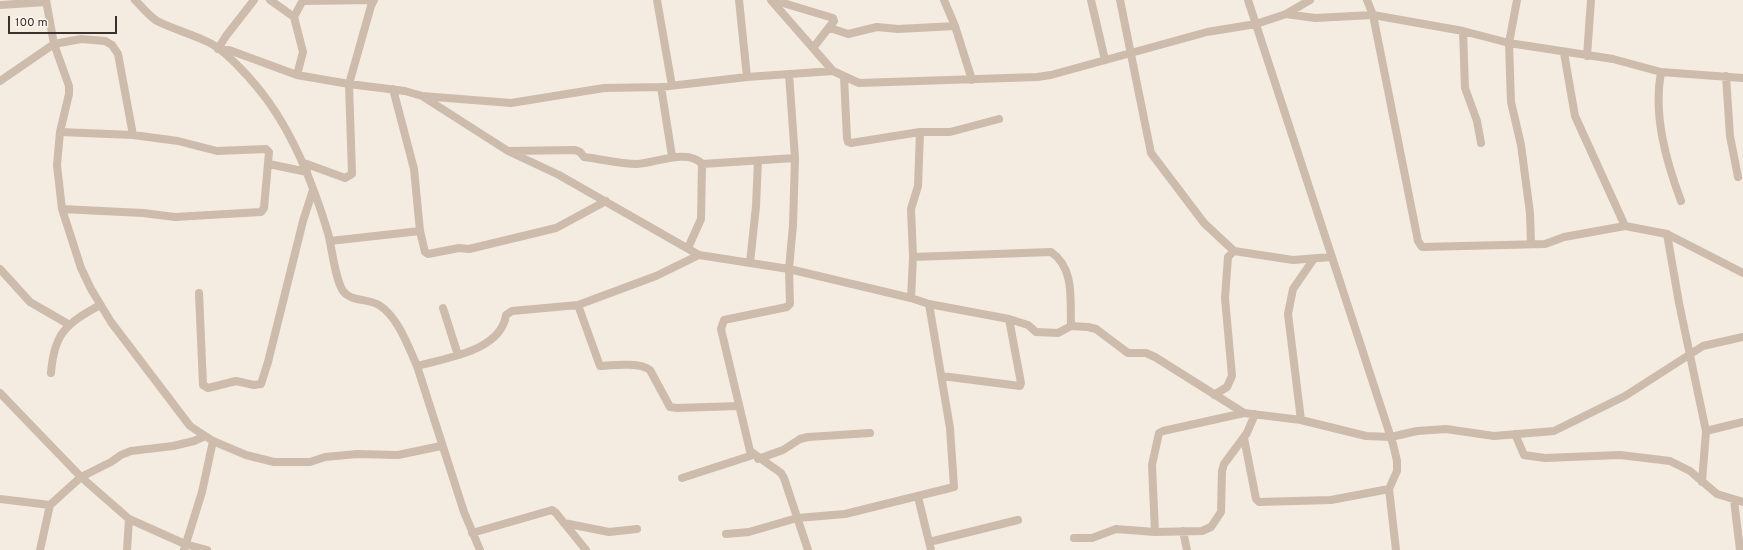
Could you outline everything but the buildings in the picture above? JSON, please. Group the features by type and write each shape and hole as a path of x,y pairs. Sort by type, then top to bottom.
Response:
{"street":[{"path":"135,0 157,20 209,42 218,49 251,79 268,101 288,132 304,163 330,241 338,281 342,290 348,296 378,304 386,311 408,344 417,366 441,446 472,533 480,550"},
{"path":"218,49 226,36 254,0"},
{"path":"270,0 294,17 304,52 297,75"},
{"path":"294,17 303,0 374,0"},
{"path":"304,163 345,178 352,174 349,84 370,6 374,0"},
{"path":"657,0 672,86"},
{"path":"739,0 747,77"},
{"path":"772,0 829,15 834,21 813,48"},
{"path":"772,0 833,71 859,83 972,80 1051,75 1207,32 1256,24 1286,14 1310,0"},
{"path":"944,0 955,26 972,80"},
{"path":"1091,0 1105,60"},
{"path":"1120,0 1151,153 1204,223 1234,252 1293,260 1313,260 1331,257"},
{"path":"1248,0 1397,461 1397,471 1389,489 1396,550"},
{"path":"1367,0 1373,15 1418,241 1422,247 1545,244 1564,237 1625,226 1667,234 1743,273"},
{"path":"1517,0 1509,43 1511,102 1521,145 1530,213 1531,244"},
{"path":"1587,56 1591,0"},
{"path":"0,5 46,1 54,44 69,86 69,94 60,132 57,166 62,209 81,268 100,305 190,426 213,441 262,460 290,463 310,462 325,457 357,454 398,456 441,446"},
{"path":"1286,14 1315,18 1373,15 1463,30 1509,43 1612,60 1661,72 1743,78"},
{"path":"830,28 848,34 877,27 898,29 955,26"},
{"path":"1463,30 1465,88 1477,121 1481,143"},
{"path":"0,81 54,44 81,39 105,41 112,45 118,54 133,135"},
{"path":"218,49 228,50 297,75 349,84 393,89 422,96 515,103 546,96 604,88 661,87 747,77 833,71"},
{"path":"1564,53 1575,116 1625,226"},
{"path":"1661,72 1657,91 1667,163 1681,201"},
{"path":"788,74 795,158 793,225 789,269 791,300 787,307 727,319 721,324 750,451 756,457 780,473 784,478 808,550"},
{"path":"844,76 848,142 920,132 950,132 999,119"},
{"path":"1726,76 1730,136 1738,177"},
{"path":"661,87 670,153 672,156"},
{"path":"393,89 414,169 420,231 424,252 428,254 459,248 470,249 556,228 606,201"},
{"path":"422,96 508,151 559,175 699,255 789,269 911,298 929,304 1009,319 1028,326 1036,332 1058,333 1071,326 1096,329 1132,354 1146,353 1155,357 1244,413"},
{"path":"60,132 133,135 178,141 217,151 266,149 269,152 264,208 261,212 175,216 62,209"},
{"path":"911,298 913,257 911,209 918,186 920,132"},
{"path":"508,151 575,150 580,152 584,157 636,164 648,163 672,156 693,157 702,164 795,158"},
{"path":"750,263 756,213 758,161"},
{"path":"269,164 307,172"},
{"path":"688,248 701,219 702,164"},
{"path":"199,293 203,385 208,388 236,381 258,385 261,384 268,362 303,221 313,190"},
{"path":"330,241 420,231"},
{"path":"1667,234 1706,431 1702,482"},
{"path":"913,257 1051,252 1061,260 1069,277 1071,326"},
{"path":"1214,395 1227,387 1232,376 1225,298 1228,257 1234,252"},
{"path":"417,366 458,355 487,345 505,323 506,315 512,311 578,305 656,276 699,255"},
{"path":"1301,420 1288,314 1293,290 1313,260"},
{"path":"0,269 30,302 68,324"},
{"path":"726,534 749,532 797,518 846,514 954,488 950,428 929,304"},
{"path":"51,373 52,358 59,338 68,324 100,305"},
{"path":"578,305 600,366 622,364 645,366 650,370 670,407 739,406"},
{"path":"443,308 458,355"},
{"path":"942,376 1020,386 1021,383 1009,319"},
{"path":"1155,532 1152,464 1159,433 1163,431 1244,413 1301,420 1366,436 1390,437 1418,431 1446,429 1494,436 1548,432 1563,428 1625,396 1703,346 1743,337"},
{"path":"0,393 81,477 129,519 184,547 207,550"},
{"path":"1074,538 1092,538 1116,529 1155,532 1202,531 1211,527 1221,512 1222,471 1224,464 1244,438 1255,414"},
{"path":"1706,431 1743,422"},
{"path":"682,478 783,450 800,439 808,437 870,433"},
{"path":"1515,434 1524,455 1545,458 1620,455 1670,461 1690,471 1717,494 1743,502"},
{"path":"40,550 50,505 81,477 131,451 173,446 194,441 205,436"},
{"path":"1244,438 1256,499 1258,502 1331,500 1389,489"},
{"path":"184,547 202,492 213,441"},
{"path":"918,497 930,546 1018,520"},
{"path":"0,499 50,505"},
{"path":"1734,500 1740,550"},
{"path":"472,533 552,510 586,550"},
{"path":"127,550 129,519"},
{"path":"564,523 609,532 637,528"},
{"path":"1183,531 1187,550"}]}
